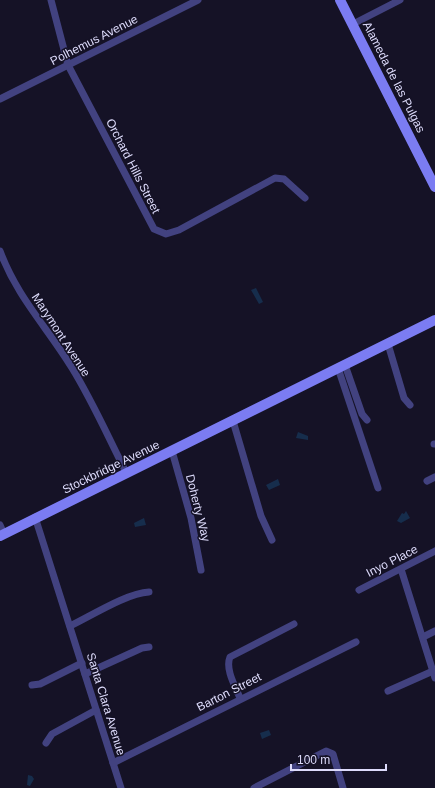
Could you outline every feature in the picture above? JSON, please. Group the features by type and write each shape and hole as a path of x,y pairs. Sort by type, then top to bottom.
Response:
{"street":[{"name":"Orchard Hills Street","path":"51,0 68,65 154,229 166,234 180,230 275,178 284,179 305,198"},
{"name":"Polhemus Avenue","path":"0,100 198,0"},
{"name":"Alameda de las Pulgas","path":"340,0 435,187"},
{"path":"352,24 400,0"},
{"name":"Marymont Avenue","path":"0,251 6,267 26,303 72,368 127,474"},
{"name":"Stockbridge Avenue","path":"1,532 127,474 435,320"},
{"path":"388,344 404,398 410,405"},
{"path":"342,367 362,414 367,420"},
{"path":"342,367 378,488"},
{"path":"233,421 261,516 272,540"},
{"name":"Doherty Way","path":"172,451 192,518 201,570"},
{"path":"427,481 435,477"},
{"name":"Santa Clara Avenue","path":"35,517 121,788"},
{"name":"Inyo Place","path":"359,590 435,551"},
{"path":"401,569 435,678"},
{"path":"70,626 118,602 142,592 149,592"},
{"path":"240,698 230,672 228,662 230,657 294,624"},
{"path":"423,637 435,631"},
{"name":"Barton Street","path":"113,763 240,698 356,642"},
{"path":"85,674 142,648 150,647"},
{"path":"32,685 40,684 82,663"},
{"path":"388,691 433,671"},
{"path":"46,743 52,734 96,710"},
{"path":"254,788 326,751 333,754 343,788"}],"water":[{"path":"256,288 263,302 259,304 251,290"},
{"path":"298,432 308,436 308,440 296,438"},
{"path":"278,479 280,485 269,490 266,485"},
{"path":"406,511 410,518 401,523 397,521 402,513 404,514"},
{"path":"144,518 146,525 135,527 134,523"},
{"path":"269,730 271,735 262,739 260,733"},
{"path":"28,775 32,776 34,779 30,786 27,785"}]}
